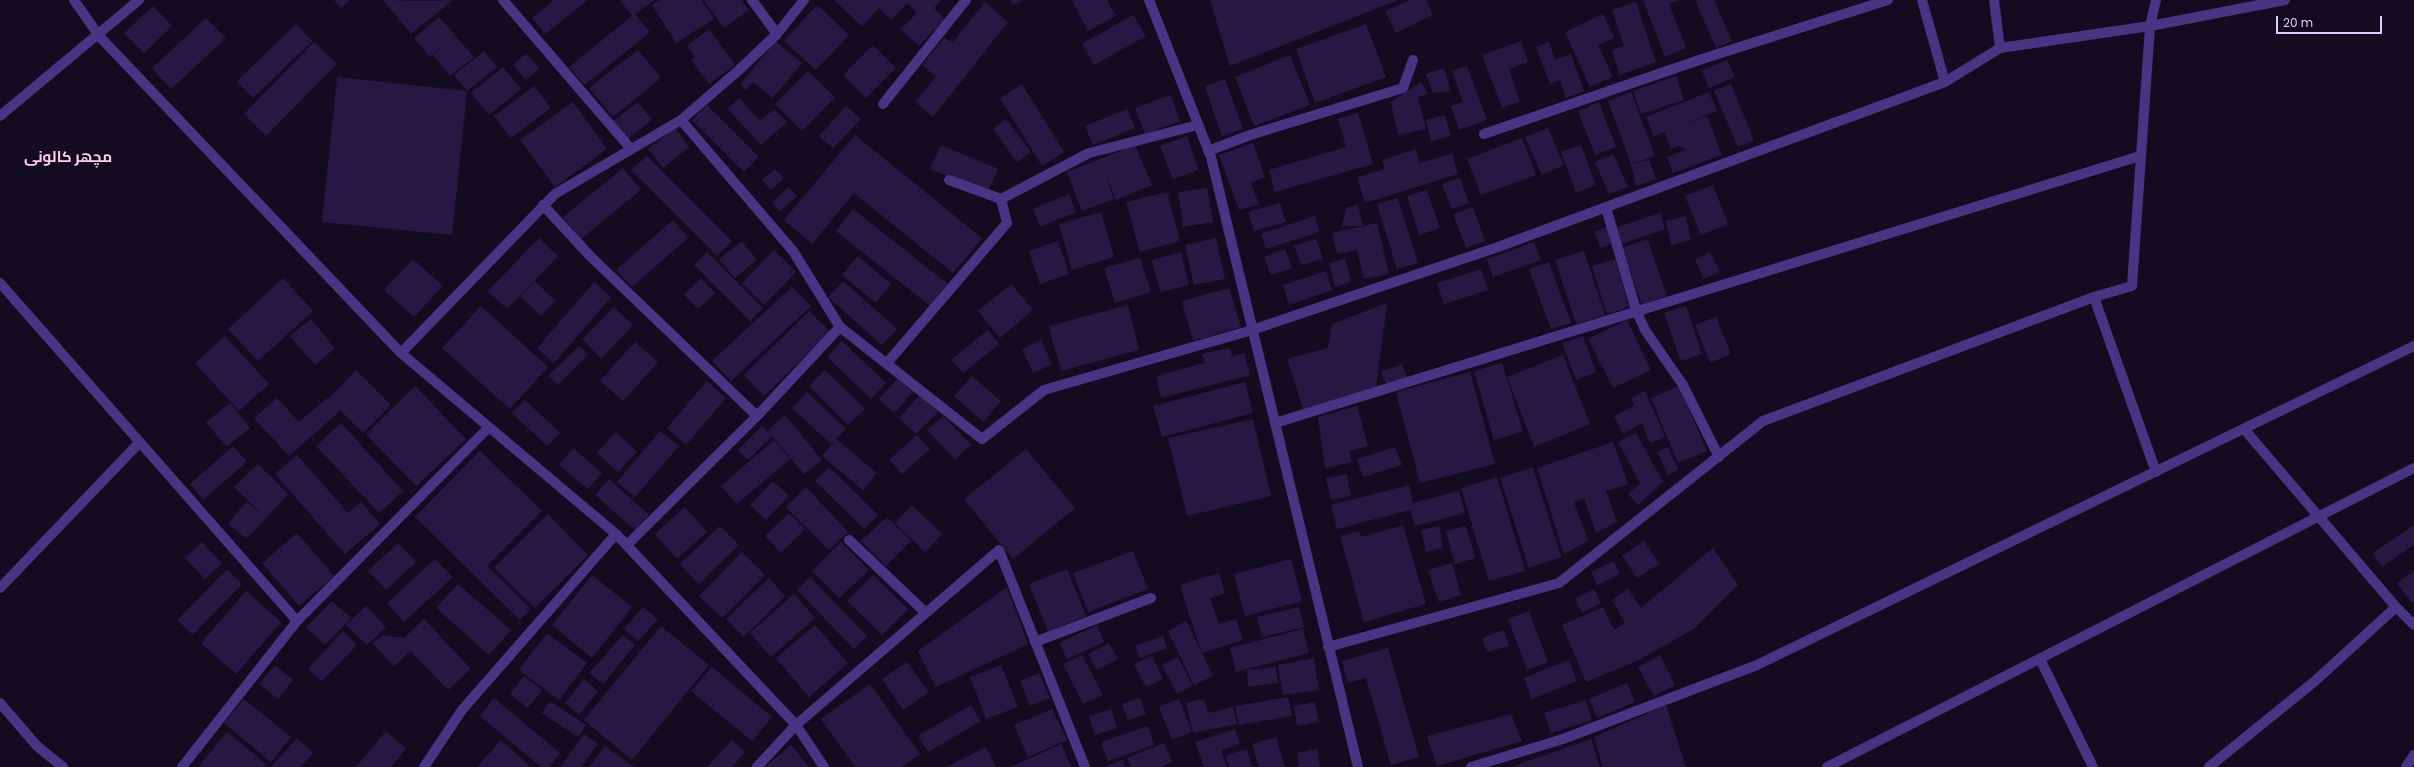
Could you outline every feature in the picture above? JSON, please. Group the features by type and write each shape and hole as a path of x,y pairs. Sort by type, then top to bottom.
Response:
{"street":[{"path":"74,0 98,36 401,353 616,534 627,545 796,725 824,767"},
{"path":"0,116 98,36 139,0"},
{"path":"503,0 631,149"},
{"path":"752,0 776,34"},
{"path":"401,353 555,194 681,120 739,70 776,34 804,0"},
{"path":"883,104 966,0"},
{"path":"1149,0 1208,150 1358,767"},
{"path":"1484,134 1702,59 1888,0"},
{"path":"1922,0 1945,82"},
{"path":"1994,0 2000,48"},
{"path":"1328,647 1559,583 1763,421 2094,297 2132,286 2150,26 2156,0"},
{"path":"681,120 794,251 840,327 982,439 1044,390 1252,330 1498,248 1945,82 2000,48 2150,26 2285,0"},
{"path":"1208,150 1250,135 1403,88 1413,60"},
{"path":"949,180 1001,199 1089,153 1198,125"},
{"path":"1275,423 1636,310 2140,156"},
{"path":"887,363 1007,223 1001,199"},
{"path":"543,205 591,257 757,416"},
{"path":"1606,208 1636,310 1645,330 1683,385 1719,457"},
{"path":"0,284 297,621"},
{"path":"2094,297 2156,472"},
{"path":"627,545 757,416 840,327"},
{"path":"1471,767 1563,740 1757,665 2414,346"},
{"path":"182,767 297,621 489,427"},
{"path":"2244,429 2396,607 2414,625"},
{"path":"0,588 140,442"},
{"path":"1827,767 2414,468"},
{"path":"424,767 462,710 616,534"},
{"path":"849,540 926,613"},
{"path":"757,767 796,725 999,550 1085,767"},
{"path":"1035,642 1151,598"},
{"path":"2209,767 2314,681 2396,607"},
{"path":"2040,659 2093,767"},
{"path":"0,703 37,746 63,767"},
{"path":"2406,767 2414,755"}],"building":[{"path":"334,0 350,0 341,8"},
{"path":"383,0 424,1 453,0 411,34"},
{"path":"554,0 588,0 545,34 532,18"},
{"path":"620,0 654,0 635,14 650,32 585,85 569,67 632,16"},
{"path":"660,0 702,0 714,19 676,43 652,5"},
{"path":"704,0 742,0 749,10 724,28"},
{"path":"834,0 941,0 934,8 945,19 919,46 901,29 917,13 907,3 891,20 879,8 862,26"},
{"path":"1010,0 1023,0 1013,5"},
{"path":"1072,0 1107,0 1116,16 1088,31"},
{"path":"1210,0 1398,0 1230,66"},
{"path":"1410,0 1426,0 1433,15 1396,33 1385,11"},
{"path":"1643,0 1680,0 1669,4 1686,48 1665,57"},
{"path":"1695,0 1714,0 1732,41 1716,48"},
{"path":"985,2 1008,22 933,117 915,102 936,77 922,65 944,38 953,42"},
{"path":"1636,2 1656,62 1620,75 1612,50 1624,46 1612,10"},
{"path":"817,5 849,35 816,70 784,41"},
{"path":"153,6 172,26 144,53 124,33"},
{"path":"1603,14 1614,38 1598,45 1613,77 1590,87 1565,32"},
{"path":"1133,15 1146,36 1094,65 1082,44"},
{"path":"439,17 474,57 450,76 433,55 447,42 430,57 414,38"},
{"path":"206,18 226,38 171,89 152,68"},
{"path":"296,24 312,41 253,98 237,81"},
{"path":"1366,24 1386,77 1315,103 1296,49"},
{"path":"709,29 735,65 709,84 691,60 695,57 687,46"},
{"path":"775,41 802,63 773,98 753,82 746,90 740,85"},
{"path":"1521,41 1528,62 1509,69 1520,101 1502,108 1482,55"},
{"path":"314,42 337,64 266,136 244,114"},
{"path":"1549,42 1555,60 1571,54 1584,91 1566,98 1560,80 1550,84 1536,47"},
{"path":"873,45 896,68 866,98 843,75"},
{"path":"638,50 661,78 613,117 589,88"},
{"path":"484,51 497,67 467,91 454,75"},
{"path":"526,53 539,69 526,80 513,65"},
{"path":"1290,55 1310,105 1254,126 1235,77"},
{"path":"1727,60 1735,77 1709,88 1702,71"},
{"path":"1467,66 1487,120 1459,130 1451,106 1463,102 1452,71"},
{"path":"503,67 521,89 489,115 471,93"},
{"path":"1444,68 1451,91 1433,93 1426,74"},
{"path":"808,71 835,97 802,131 775,104"},
{"path":"1676,76 1684,100 1641,114 1633,91"},
{"path":"337,77 467,91 452,235 322,222"},
{"path":"1225,79 1243,129 1222,136 1205,86"},
{"path":"1421,82 1428,94 1418,97 1426,129 1398,135 1391,102"},
{"path":"1022,84 1064,152 1042,166 1000,98"},
{"path":"1731,84 1754,140 1738,147 1714,91"},
{"path":"534,86 551,108 511,138 494,116"},
{"path":"1631,92 1655,156 1631,164 1608,101"},
{"path":"1709,92 1717,111 1684,124 1707,116 1722,155 1673,173 1667,157 1686,150 1679,146 1671,149 1664,132 1654,136 1646,117"},
{"path":"1171,95 1180,121 1145,134 1135,108"},
{"path":"739,98 760,121 774,109 787,122 761,145 728,109"},
{"path":"573,102 607,149 555,187 520,140"},
{"path":"638,102 652,120 626,140 612,122"},
{"path":"1599,102 1616,147 1595,155 1578,111"},
{"path":"707,105 759,157 744,172 692,120"},
{"path":"846,106 861,119 833,148 819,136"},
{"path":"1127,109 1135,128 1093,145 1085,126"},
{"path":"1358,113 1373,164 1275,192 1269,170 1346,147 1338,119"},
{"path":"1445,115 1451,136 1431,141 1426,120"},
{"path":"1006,119 1031,152 1017,162 993,129"},
{"path":"675,128 689,147 663,168 648,149"},
{"path":"1548,128 1564,165 1542,175 1525,137"},
{"path":"855,135 982,238 953,273 854,193 812,244 784,220"},
{"path":"1187,136 1199,170 1173,179 1160,146"},
{"path":"1522,138 1536,175 1481,195 1467,159"},
{"path":"1253,143 1265,177 1251,183 1259,204 1239,210 1219,155"},
{"path":"941,145 998,169 987,193 930,169"},
{"path":"1135,145 1152,185 1116,200 1104,171 1114,199 1082,211 1067,172"},
{"path":"1581,145 1596,185 1576,193 1561,152"},
{"path":"1416,149 1420,163 1452,153 1458,174 1365,203 1357,177 1385,169 1382,160"},
{"path":"1613,154 1628,187 1609,194 1595,162"},
{"path":"647,156 732,241 717,256 631,170"},
{"path":"1649,160 1656,179 1636,186 1631,164"},
{"path":"623,168 641,190 581,239 563,217"},
{"path":"775,169 784,178 771,190 762,180"},
{"path":"1460,178 1469,203 1452,209 1442,184"},
{"path":"1713,185 1728,224 1701,235 1685,196"},
{"path":"789,187 797,196 780,211 772,202"},
{"path":"1207,188 1213,222 1183,227 1178,192"},
{"path":"1427,190 1440,228 1419,235 1407,196"},
{"path":"1167,192 1180,241 1140,252 1126,202"},
{"path":"1069,194 1076,212 1040,227 1033,209"},
{"path":"1398,198 1418,263 1397,269 1377,204"},
{"path":"1280,203 1286,222 1254,231 1248,212"},
{"path":"1358,205 1363,226 1342,226 1346,208"},
{"path":"1473,207 1485,241 1466,248 1453,214"},
{"path":"853,209 948,284 930,306 836,231"},
{"path":"1101,212 1114,257 1072,270 1059,224"},
{"path":"1660,213 1665,229 1621,244 1615,228"},
{"path":"1315,216 1319,232 1266,249 1261,234"},
{"path":"1686,216 1691,240 1671,245 1666,221"},
{"path":"673,220 688,238 632,287 616,270"},
{"path":"1377,223 1389,274 1364,279 1357,250 1337,254 1332,233"},
{"path":"1609,226 1615,242 1601,248 1594,232"},
{"path":"539,238 558,256 507,309 488,291"},
{"path":"1216,238 1225,279 1194,285 1185,245"},
{"path":"1316,239 1323,259 1301,265 1294,246"},
{"path":"1647,239 1667,296 1642,305 1622,248"},
{"path":"742,241 757,260 735,278 719,259"},
{"path":"1058,241 1069,274 1040,284 1029,251"},
{"path":"1534,242 1541,260 1493,277 1487,259"},
{"path":"1285,249 1292,268 1271,275 1264,257"},
{"path":"774,250 796,272 764,305 742,283"},
{"path":"1584,251 1605,315 1576,324 1555,260"},
{"path":"707,252 763,308 750,321 694,265"},
{"path":"1181,252 1189,285 1160,292 1152,260"},
{"path":"1710,252 1720,272 1704,279 1695,260"},
{"path":"858,256 891,284 876,303 842,275"},
{"path":"1140,258 1151,292 1115,303 1104,268"},
{"path":"413,259 443,286 414,317 384,290"},
{"path":"1345,259 1351,282 1335,287 1329,263"},
{"path":"1615,259 1629,307 1607,314 1592,266"},
{"path":"1549,262 1571,323 1551,329 1529,269"},
{"path":"1481,269 1488,290 1444,304 1437,283"},
{"path":"1326,271 1332,290 1289,305 1283,285"},
{"path":"283,278 313,311 258,361 228,329"},
{"path":"701,278 715,293 698,309 684,295"},
{"path":"535,281 555,301 541,316 520,296"},
{"path":"843,281 897,329 882,345 828,297"},
{"path":"594,282 611,297 554,363 537,348"},
{"path":"1011,284 1033,310 1000,338 978,311"},
{"path":"792,287 811,306 731,381 712,361"},
{"path":"1229,288 1241,327 1193,341 1182,301"},
{"path":"1387,303 1376,388 1303,409 1287,359 1328,348 1332,324"},
{"path":"1128,305 1139,350 1061,371 1049,326"},
{"path":"481,306 548,367 510,409 442,348"},
{"path":"1686,306 1702,354 1681,361 1664,313"},
{"path":"614,307 633,325 601,359 582,339"},
{"path":"809,311 830,332 764,396 744,375"},
{"path":"1716,317 1731,354 1710,363 1695,325"},
{"path":"311,319 335,348 315,365 290,336"},
{"path":"1627,320 1651,370 1613,388 1588,339"},
{"path":"988,330 999,344 963,373 951,360"},
{"path":"225,336 269,384 239,411 195,363"},
{"path":"1583,336 1596,372 1576,380 1562,343"},
{"path":"1041,340 1052,364 1033,373 1022,349"},
{"path":"842,341 886,383 871,399 827,357"},
{"path":"635,342 658,362 623,401 600,381"},
{"path":"579,346 588,354 558,385 548,376"},
{"path":"1230,348 1232,356 1244,353 1250,375 1161,398 1156,376 1204,363 1202,354"},
{"path":"1563,355 1590,424 1534,447 1507,377"},
{"path":"1502,363 1523,431 1494,440 1474,371"},
{"path":"1402,364 1407,377 1387,386 1381,372"},
{"path":"356,370 391,405 363,433 333,403 340,411 289,456 254,418 277,398 299,422 327,398 328,399"},
{"path":"825,370 865,409 848,425 809,386"},
{"path":"1470,372 1495,464 1420,483 1396,392"},
{"path":"972,376 1001,401 983,422 954,396"},
{"path":"898,378 913,392 894,413 879,399"},
{"path":"707,381 726,398 686,445 667,428"},
{"path":"1245,382 1253,413 1162,437 1153,406"},
{"path":"415,386 466,439 416,486 366,434"},
{"path":"1679,386 1707,451 1678,463 1651,398"},
{"path":"1645,391 1665,437 1650,443 1642,423 1623,434 1614,416 1634,406 1631,398"},
{"path":"807,392 846,429 831,444 792,408"},
{"path":"920,395 938,412 916,434 899,418"},
{"path":"525,400 560,433 547,446 512,413"},
{"path":"230,403 250,428 226,447 206,422"},
{"path":"1357,406 1368,446 1349,451 1352,462 1325,468 1318,417"},
{"path":"785,415 822,460 804,474 772,436 748,460 738,450 762,426 771,435 768,430"},
{"path":"943,416 971,445 955,459 927,430"},
{"path":"1253,419 1271,496 1187,516 1168,438"},
{"path":"341,423 403,491 379,513 316,446"},
{"path":"660,431 679,446 635,497 617,482"},
{"path":"616,432 637,452 618,472 597,453"},
{"path":"1636,433 1663,482 1638,505 1628,494 1640,483 1618,442"},
{"path":"917,435 930,449 902,474 889,460"},
{"path":"836,439 877,473 863,490 822,456"},
{"path":"774,440 790,459 737,504 721,486"},
{"path":"1613,442 1628,484 1606,491 1617,522 1596,533 1584,498 1574,502 1588,541 1564,554 1537,468"},
{"path":"233,446 247,462 203,500 190,484"},
{"path":"1395,447 1402,465 1363,477 1357,459"},
{"path":"1668,447 1678,470 1668,475 1657,452"},
{"path":"573,448 602,473 588,489 559,465"},
{"path":"1026,449 1075,508 1013,559 964,499"},
{"path":"480,451 542,511 487,566 531,609 520,620 415,517"},
{"path":"297,455 348,513 361,502 380,524 345,554 275,474"},
{"path":"258,464 288,494 247,539 228,524 246,502 264,516 234,487"},
{"path":"829,467 878,515 864,529 815,481"},
{"path":"1533,467 1561,557 1529,568 1500,478"},
{"path":"1347,474 1351,496 1331,500 1326,478"},
{"path":"1497,477 1525,571 1489,581 1461,488"},
{"path":"609,479 649,515 635,530 595,495"},
{"path":"773,481 789,496 766,520 750,505"},
{"path":"1409,485 1413,503 1459,491 1465,513 1415,526 1410,510 1337,529 1331,505"},
{"path":"806,487 848,532 829,550 786,507"},
{"path":"912,505 942,534 925,552 895,523"},
{"path":"685,507 707,532 677,559 655,534"},
{"path":"789,513 805,529 781,553 765,536"},
{"path":"548,514 588,555 535,608 494,568"},
{"path":"887,517 911,541 886,566 861,541"},
{"path":"1403,525 1426,604 1364,622 1340,536 1359,531 1361,537"},
{"path":"2414,525 2414,546 2413,545 2382,567 2373,553"},
{"path":"720,526 739,545 699,584 680,564"},
{"path":"1439,526 1443,548 1426,552 1421,530"},
{"path":"1466,526 1475,558 1455,564 1446,531"},
{"path":"297,533 334,576 299,606 262,563"},
{"path":"1644,541 1659,564 1637,578 1622,556"},
{"path":"202,542 222,563 205,579 185,558"},
{"path":"841,542 869,570 839,598 812,571"},
{"path":"398,543 416,562 386,590 368,571"},
{"path":"1713,548 1738,585 1695,628 1639,660 1586,682 1562,625 1603,607 1614,630 1625,623 1612,600 1628,589 1641,608"},
{"path":"1133,551 1148,589 1088,612 1073,573"},
{"path":"742,552 765,575 722,618 699,596"},
{"path":"435,559 453,577 404,622 387,603"},
{"path":"1291,559 1302,601 1245,616 1234,574"},
{"path":"1614,561 1620,574 1597,585 1591,572"},
{"path":"1452,563 1461,595 1439,602 1428,570"},
{"path":"227,569 242,584 193,635 177,620"},
{"path":"1067,569 1086,616 1048,632 1029,584"},
{"path":"2414,571 2414,601 2412,603 2397,583"},
{"path":"1219,573 1225,593 1210,598 1219,624 1236,619 1243,640 1202,653 1213,676 1194,685 1168,631 1186,621 1201,651 1180,585"},
{"path":"592,575 632,607 592,658 552,625"},
{"path":"873,575 908,609 882,635 847,601"},
{"path":"810,577 867,636 854,649 797,590"},
{"path":"769,578 785,596 744,637 726,619"},
{"path":"458,584 511,630 489,655 436,608"},
{"path":"1007,587 1028,644 936,687 918,651"},
{"path":"1594,589 1601,603 1582,613 1575,599"},
{"path":"246,591 281,622 236,674 201,643"},
{"path":"794,594 815,618 771,657 750,633"},
{"path":"332,601 351,618 325,645 306,627"},
{"path":"366,606 386,627 367,645 346,625"},
{"path":"643,607 658,619 638,641 624,629"},
{"path":"1299,607 1304,627 1262,637 1257,617"},
{"path":"1529,611 1548,662 1527,670 1508,619"},
{"path":"424,619 471,669 448,690 410,651 394,666 372,643 383,635 404,638"},
{"path":"815,625 848,663 809,697 776,658"},
{"path":"1097,625 1104,642 1067,659 1059,643"},
{"path":"661,626 709,665 632,760 584,720"},
{"path":"1303,629 1309,653 1236,672 1230,648"},
{"path":"1504,630 1509,646 1487,652 1482,638"},
{"path":"343,631 357,645 322,681 308,669"},
{"path":"547,633 587,663 559,700 519,670"},
{"path":"623,635 635,645 603,684 589,673"},
{"path":"1163,636 1167,648 1140,658 1135,646"},
{"path":"1109,643 1118,659 1097,670 1088,654"},
{"path":"1388,648 1419,757 1391,765 1366,678 1348,683 1342,661"},
{"path":"1082,655 1103,695 1083,704 1063,664"},
{"path":"1660,655 1675,685 1654,696 1638,667"},
{"path":"1152,656 1163,679 1146,687 1134,664"},
{"path":"1178,657 1193,686 1177,694 1162,665"},
{"path":"1314,658 1319,690 1283,695 1278,665"},
{"path":"1569,660 1577,681 1532,699 1524,678"},
{"path":"907,662 929,692 903,710 882,679"},
{"path":"275,665 293,680 278,699 259,684"},
{"path":"1001,665 1018,707 986,719 970,677"},
{"path":"712,667 772,717 752,741 691,691"},
{"path":"1276,667 1278,683 1248,687 1247,670"},
{"path":"1039,673 1050,698 1030,706 1020,681"},
{"path":"524,676 542,690 528,708 510,694"},
{"path":"584,679 598,691 579,715 565,703"},
{"path":"1627,683 1635,702 1597,718 1589,699"},
{"path":"870,684 920,754 902,767 855,767 821,719"},
{"path":"1288,697 1292,716 1239,725 1235,706"},
{"path":"494,698 560,753 549,767 541,767 480,716"},
{"path":"1140,698 1146,714 1128,720 1122,704"},
{"path":"244,699 291,737 271,762 224,723"},
{"path":"1179,699 1192,732 1172,740 1159,707"},
{"path":"1204,699 1208,713 1233,707 1237,724 1193,733 1186,703"},
{"path":"1586,700 1592,720 1551,733 1544,713"},
{"path":"550,701 586,725 578,737 542,713"},
{"path":"1315,702 1319,722 1297,726 1294,706"},
{"path":"971,705 981,721 928,752 918,736"},
{"path":"1666,705 1686,767 1603,767 1594,737"},
{"path":"1052,709 1067,740 1028,757 1014,725"},
{"path":"1111,709 1117,728 1095,735 1089,716"},
{"path":"1511,714 1522,741 1437,766 1427,736"},
{"path":"1148,726 1154,745 1108,761 1101,742"},
{"path":"1235,729 1240,744 1221,750 1227,767 1204,767 1195,742"},
{"path":"386,731 406,749 391,767 356,767"},
{"path":"227,732 266,764 263,767 198,767"},
{"path":"584,734 598,744 581,767 561,766"},
{"path":"1276,737 1285,767 1259,767 1252,744"},
{"path":"297,738 313,753 300,767 271,767"},
{"path":"1591,739 1600,767 1511,767"},
{"path":"501,740 531,767 477,767"},
{"path":"732,740 745,752 732,767 707,767"},
{"path":"1164,743 1172,762 1160,767 1131,767 1127,758"},
{"path":"1061,744 1071,767 1011,767"},
{"path":"791,745 809,767 765,767"},
{"path":"605,746 634,767 589,767"},
{"path":"986,747 996,767 947,767"},
{"path":"1247,749 1252,767 1229,767 1226,755"},
{"path":"1317,749 1320,767 1299,767 1297,753"},
{"path":"1123,760 1125,767 1104,767"}],"district":[{"name":"مچھر کالونی","path":"68,158"}]}
